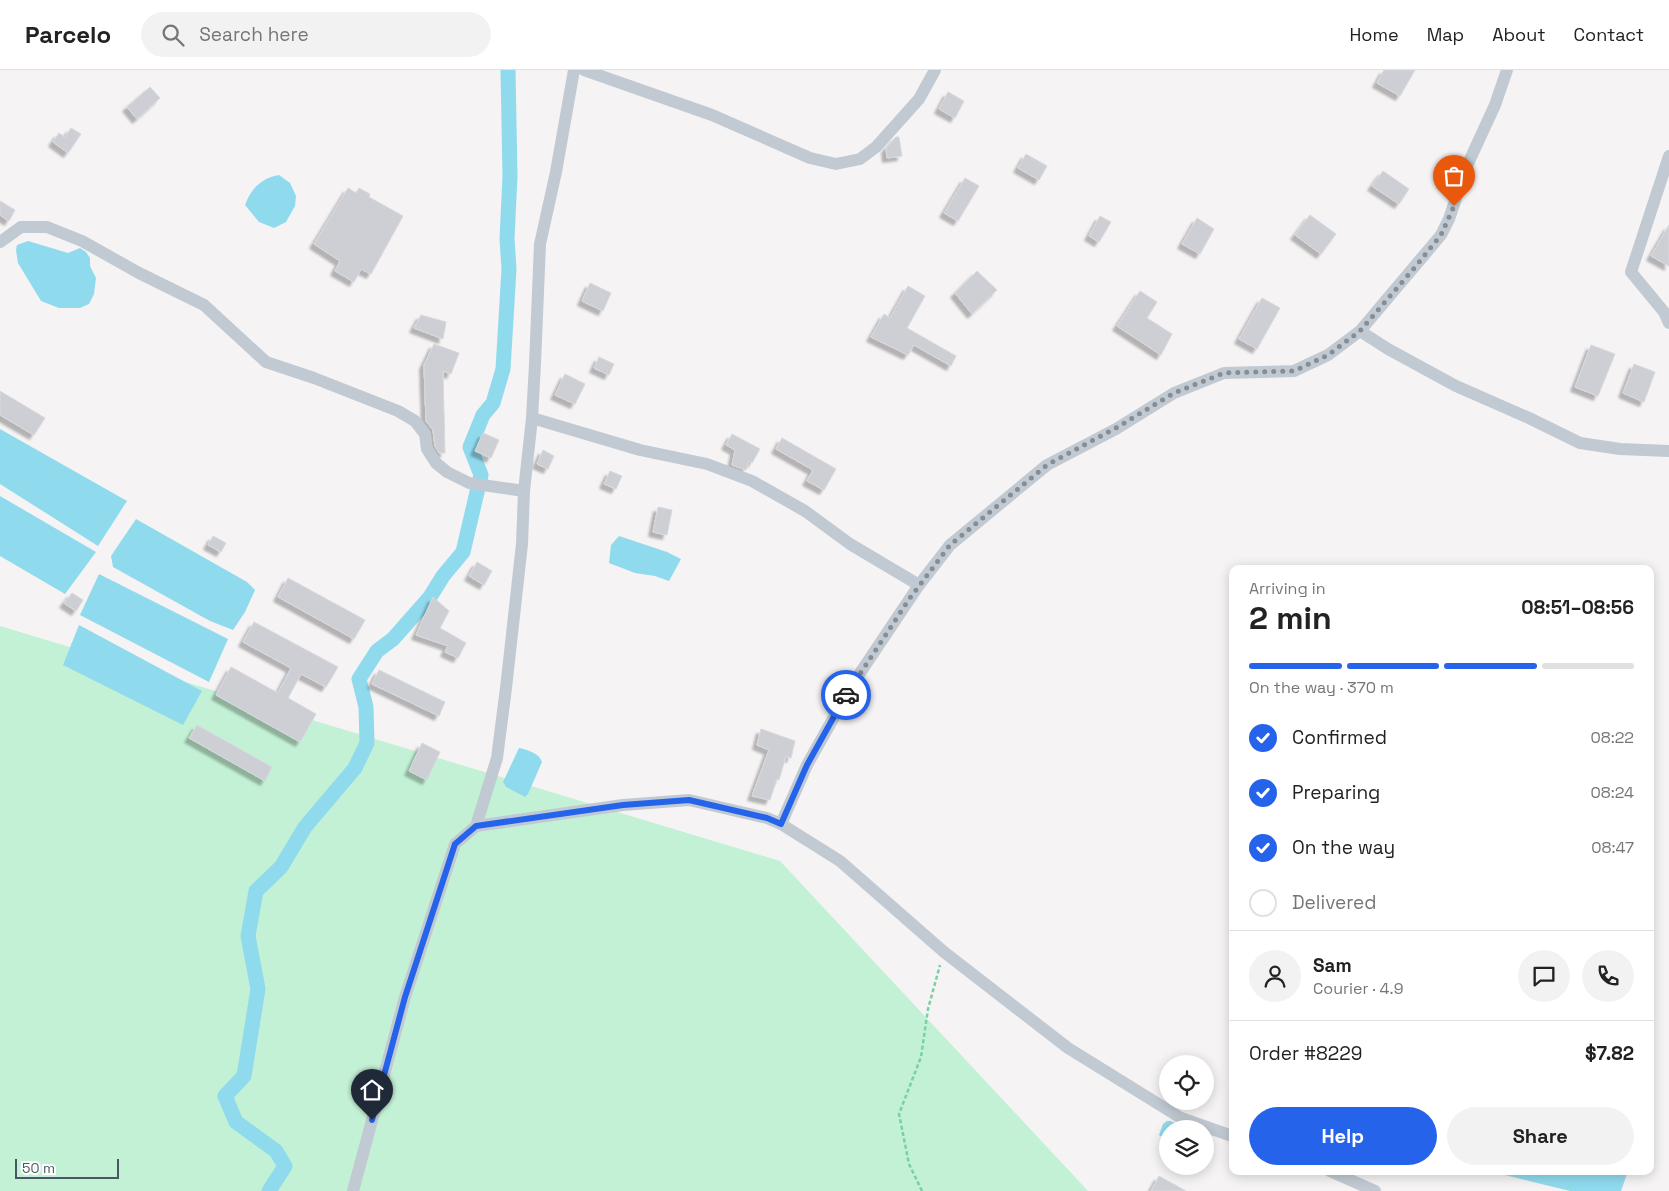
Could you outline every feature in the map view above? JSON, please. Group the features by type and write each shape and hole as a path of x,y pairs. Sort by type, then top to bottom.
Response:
{"street":[{"path":"352,1191 405,997 455,844 476,826 497,758 522,544 524,491 532,418 540,244 556,172 574,70"},
{"path":"584,70 712,115 810,158 836,164 860,159 876,147 919,99 935,70"},
{"path":"781,824 807,765 852,685 919,585 950,545 1047,465 1116,428 1174,393 1224,373 1294,371 1328,355 1360,331 1441,235 1450,219 1466,168 1495,106 1507,70"},
{"path":"1669,156 1631,272 1664,312 1669,323"},
{"path":"0,242 21,227 47,227 82,240 147,277 204,305 266,362 314,378 398,412 415,421 425,434 428,449 436,463 447,472 469,483 524,491"},
{"path":"1360,331 1388,349 1456,386 1580,443 1620,449 1669,451"},
{"path":"532,418 640,450 707,464 752,481 805,512 850,544 919,585"},
{"path":"476,826 623,805 689,800 767,818 781,824 840,861 944,952 1068,1048 1181,1118 1229,1135"},
{"path":"1339,1175 1375,1191"}],"path":[{"path":"922,1191 909,1164 899,1114 921,1057 928,1009 944,952"}],"green space":[{"path":"0,626 780,861 1088,1191 0,1191"}],"water":[{"path":"279,175 290,183 296,196 295,206 286,222 274,228 259,222 245,205 250,194 258,185 273,176"},
{"path":"28,241 68,253 80,248 86,252 90,258 90,266 96,278 94,294 89,304 80,308 59,308 41,301 18,263 17,245"},
{"path":"0,429 127,501 98,546 0,484"},
{"path":"0,496 96,552 65,594 0,556"},
{"path":"136,519 247,582 255,590 245,612 233,630 210,621 113,567 111,556"},
{"path":"619,536 667,552 681,559 669,581 655,576 635,573 609,563 611,545"},
{"path":"99,574 228,639 209,682 80,615"},
{"path":"79,625 202,691 183,725 63,665"},
{"path":"519,748 536,754 542,762 525,797 506,787 503,782"},
{"path":"1505,1175 1627,1175 1621,1191 1570,1191"}],"building":[{"path":"1384,70 1415,70 1400,96 1377,83"},
{"path":"150,87 160,98 137,119 127,107"},
{"path":"948,92 964,101 955,118 939,109"},
{"path":"71,128 81,134 68,153 53,142 59,133 65,137"},
{"path":"896,137 899,137 902,156 887,158 886,148"},
{"path":"1026,154 1047,166 1039,180 1018,168"},
{"path":"1383,171 1409,189 1399,204 1372,186"},
{"path":"965,178 979,186 958,221 944,213"},
{"path":"348,188 356,193 359,188 370,194 369,197 403,216 371,274 361,269 354,282 335,271 340,261 314,244"},
{"path":"0,201 15,210 9,221 0,215"},
{"path":"1310,215 1336,234 1321,254 1295,235"},
{"path":"1100,216 1111,222 1099,242 1089,236"},
{"path":"1197,218 1214,229 1200,254 1182,244"},
{"path":"1669,225 1669,266 1651,256"},
{"path":"977,271 997,290 972,314 955,293"},
{"path":"590,283 611,293 603,311 582,301"},
{"path":"908,286 925,296 907,328 956,356 951,366 914,345 908,355 871,337 884,314 890,318"},
{"path":"1140,291 1157,302 1147,318 1172,334 1161,355 1117,326"},
{"path":"1262,298 1280,308 1257,349 1239,339"},
{"path":"421,315 446,322 443,339 414,328"},
{"path":"434,344 459,353 451,374 443,371 445,453 439,453 435,446 433,430 426,421 424,365"},
{"path":"1591,345 1615,354 1598,396 1575,387"},
{"path":"599,357 614,364 609,375 594,368"},
{"path":"1634,364 1655,372 1644,402 1623,393"},
{"path":"565,374 585,384 575,404 555,395"},
{"path":"0,391 45,418 34,435 0,415"},
{"path":"483,433 499,440 491,458 475,451"},
{"path":"732,434 760,449 752,463 749,461 746,470 732,465 735,450 726,445"},
{"path":"782,438 836,469 824,490 807,481 813,470 776,449"},
{"path":"543,450 554,456 548,469 537,464"},
{"path":"610,471 622,476 616,489 604,484"},
{"path":"658,507 672,510 667,535 653,532"},
{"path":"213,536 226,543 221,552 208,545"},
{"path":"477,562 492,571 484,585 469,576"},
{"path":"288,578 365,620 354,639 278,597"},
{"path":"72,593 83,600 76,611 64,603"},
{"path":"433,597 449,611 440,628 466,643 458,658 445,652 448,646 416,635"},
{"path":"254,622 338,667 326,687 301,674 288,698 316,714 300,742 216,695 231,667 278,693 291,668 243,642"},
{"path":"379,670 445,702 439,716 372,684"},
{"path":"197,725 272,767 265,781 189,738"},
{"path":"761,729 795,741 791,758 786,756 779,780 777,779 770,800 752,796 769,750 757,745"},
{"path":"422,743 440,752 427,780 409,771"},
{"path":"1159,1176 1186,1191 1151,1191"}],"waterway":[{"path":"269,1191 285,1166 276,1151 236,1122 225,1096 244,1076 258,989 248,936 256,891 281,867 305,827 355,768 367,743 366,707 359,679 377,651 393,639 430,597 443,576 463,552 481,475 470,447 483,415 493,403 503,369 509,269 507,239 510,176 508,70"}],"way so far":[{"path":"846,695 919,585 950,545 1047,465 1116,428 1174,393 1224,373 1294,371 1328,355 1360,331 1416,266 1441,235 1450,219 1454,206"}],"route":[{"path":"372,1120 405,997 455,844 465,835 476,826 623,805 689,800 767,818 781,824 807,765 846,695"}]}
